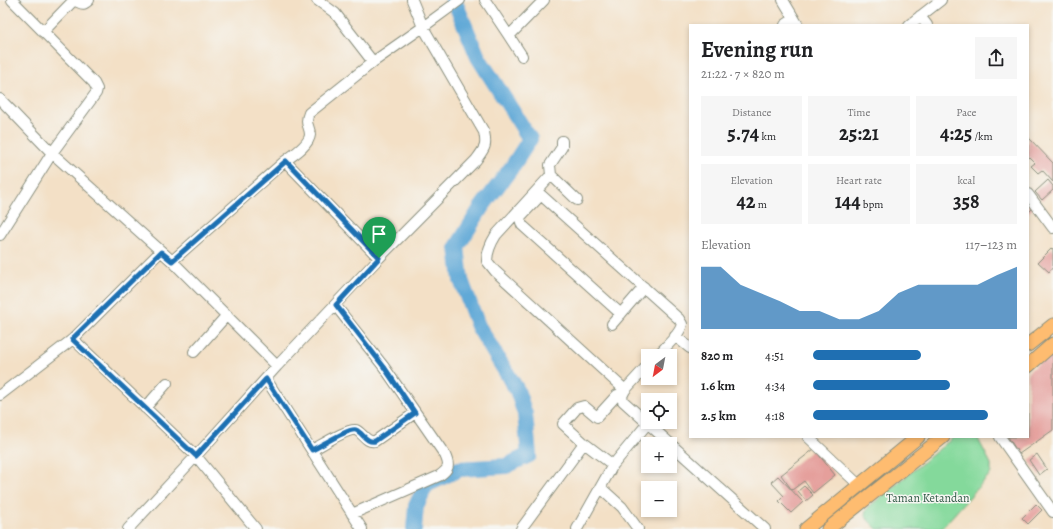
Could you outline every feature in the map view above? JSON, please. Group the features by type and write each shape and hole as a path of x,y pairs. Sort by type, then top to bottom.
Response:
{"main road":[{"path":"1029,345 1053,325"},
{"path":"1029,365 1053,344"},
{"path":"806,529 917,438"},
{"path":"828,529 942,438"}],"street":[{"path":"0,234 52,153 96,93 97,89 94,83 12,0"},
{"path":"43,32 73,1 84,4 89,0"},
{"path":"317,0 335,13 373,62"},
{"path":"131,528 277,366 483,151 486,142 484,132 424,27 412,0"},
{"path":"172,261 303,147 308,141 310,135 306,120 309,113 373,62 460,0"},
{"path":"485,0 522,56"},
{"path":"509,36 544,0"},
{"path":"783,0 796,22"},
{"path":"910,24 941,0"},
{"path":"920,16 926,24"},
{"path":"0,99 52,153 172,261 277,366"},
{"path":"562,141 562,147 550,166 551,175 578,200"},
{"path":"286,161 379,258"},
{"path":"551,175 520,217 522,225 621,314"},
{"path":"538,193 679,320 682,324 681,327 663,349"},
{"path":"538,193 496,235 490,244 487,253 487,261 495,271 623,393 623,401 641,417"},
{"path":"1029,195 1053,228"},
{"path":"0,395 72,339 161,252"},
{"path":"612,324 644,288"},
{"path":"336,305 384,367 445,455 448,463 448,468 439,476 352,514"},
{"path":"194,352 226,315"},
{"path":"675,336 689,347"},
{"path":"72,339 196,456 256,529"},
{"path":"614,465 584,443 563,424 577,408 584,406 597,417 617,395 623,393 641,373"},
{"path":"266,379 362,529"},
{"path":"145,408 167,383"},
{"path":"312,450 346,432 353,430 358,431 372,442 375,441 415,413"},
{"path":"577,529 614,465 643,429"},
{"path":"655,429 765,529"},
{"path":"809,438 859,485"},
{"path":"1001,438 1053,512"},
{"path":"522,529 584,443"},
{"path":"601,488 622,507 638,529"}],"green space":[{"name":"Taman Ketandan","path":"953,438 978,438 991,464 991,473 941,529 877,529 868,520 865,514 866,510"}],"building":[{"path":"1029,138 1053,163 1053,182 1042,170 1038,173 1031,166 1035,163 1029,157"},
{"path":"1048,180 1053,186 1053,190 1042,200 1035,192"},
{"path":"1029,204 1033,208 1029,212"},
{"path":"1052,248 1053,267 1049,272 1038,262"},
{"path":"1053,352 1053,430 1019,454 1009,438 1029,438 1029,371"},
{"path":"814,449 835,475 813,493 804,481 792,490 781,475"},
{"path":"1037,454 1047,469 1039,475 1029,460"},
{"path":"778,476 803,502 791,513 779,501 784,496 771,482"},
{"path":"804,486 813,495 806,501 798,491"},
{"path":"1036,504 1042,510 1028,524 1022,518"}],"waterway":[{"path":"414,529 416,506 426,485 459,469 506,466 529,455 525,414 517,390 478,326 461,280 457,247 481,208 512,167 530,139 478,57 453,0"}],"route":[{"path":"286,161 379,258 336,305 384,367 415,413 372,442 358,431 353,430 346,432 312,450 266,379 196,456 72,339 161,252 172,261 286,161"}]}
